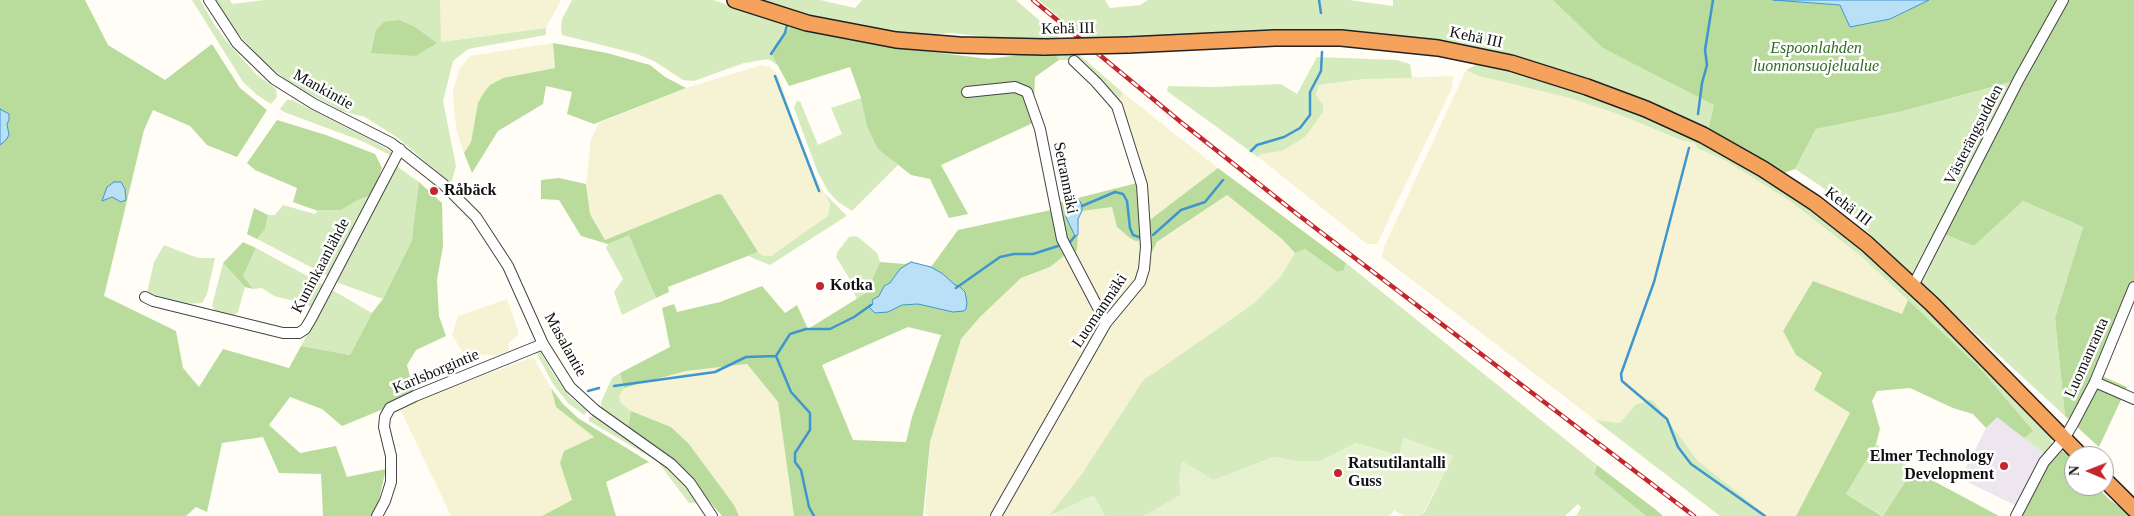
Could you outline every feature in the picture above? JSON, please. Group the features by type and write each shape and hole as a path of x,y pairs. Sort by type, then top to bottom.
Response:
{"highway":[{"name":"Kehä III","path":"735,0 807,22 896,40 959,45 1045,48 1275,38 1381,41 1469,54 1536,71 1588,87 1646,109 1734,152 1815,203 1867,244 1914,286 2071,446"},
{"path":"2114,489 2134,509"}],"street":[{"name":"Mankintie","path":"209,0 237,43 274,79 314,104 373,133 400,150 443,184"},
{"name":"Västerängsudden","path":"1914,286 2019,79 2063,0"},
{"name":"Luomanmäki","path":"996,516 1106,323 1140,282 1144,269 1146,247 1142,185 1117,106 1074,61"},
{"name":"Setranmäki","path":"967,92 1015,87 1027,92 1040,129 1062,239 1106,323"},
{"name":"Kuninkaanlähde","path":"145,297 153,301 283,333 299,333 305,329 311,319 400,150"},
{"name":"Masalantie","path":"443,184 476,217 490,236 508,266 543,344 570,388 595,410 670,464 690,483 712,516"},
{"name":"Luomanranta","path":"2016,516 2044,462 2064,439 2094,382 2134,287"},
{"name":"Karlsborgintie","path":"377,516 385,502 391,482 391,456 384,427 385,416 390,408 543,344"},
{"path":"2094,382 2134,399"}],"shaded area":[{"path":"440,0 561,0 546,28 440,42"},
{"path":"553,43 555,68 503,78 490,85 478,103 471,142 464,153 457,133 453,90 460,68 470,56"},
{"path":"762,65 770,67 777,73 780,79 811,167 830,204 829,216 771,256 764,256 758,252 718,194 605,240 590,214 586,184 591,139 599,123 686,88"},
{"path":"1466,70 1479,76 1570,98 1618,114 1682,141 1695,143 1697,148 1726,161 1790,201 1862,257 1908,300 1902,314 1813,281 1783,331 1796,355 1822,374 1814,390 1850,413 1796,516 1767,516 1697,460 1652,399 1635,405 1620,423 1595,420 1382,257 1384,247"},
{"path":"1453,76 1452,88 1377,244 1367,244 1258,157 1261,154 1282,151 1323,105 1316,95 1319,85 1364,79"},
{"path":"1122,92 1218,168 1147,222 1119,102"},
{"path":"1227,195 1282,239 1295,253 1281,276 1253,304 1144,379 1081,475 1049,516 1001,516 1112,324 1143,284 1148,260 1157,243"},
{"path":"1112,207 1142,240 1142,272 1113,313 1107,309 1102,323 994,516 929,516 925,513 930,442 961,339 980,317 1021,278 1050,267 1065,255 1077,251 1078,219 1082,211"},
{"path":"507,299 519,334 508,344 509,351 495,356 487,354 471,358 464,354 452,335 458,316"},
{"path":"533,357 551,388 556,407 594,437 564,451 560,463 572,500 542,516 451,516 399,407"},
{"path":"747,364 778,402 794,516 739,516 734,505 689,444 671,427 631,411 621,403 618,395 624,388 686,371"},
{"path":"1997,416 2045,454 2015,505 1969,483 1965,478 1965,469 1986,428"}],"green space":[{"path":"0,0 85,0 108,45 165,80 212,44 240,88 267,110 237,157 207,145 190,126 153,110 144,130 104,296 176,331 183,368 199,387 223,349 289,368 301,346 350,355 372,313 383,299 412,240 419,182 442,203 443,246 437,280 439,316 446,336 416,350 407,365 415,396 342,426 322,409 290,397 269,425 300,453 336,446 347,477 386,469 377,508 371,516 323,516 321,474 279,473 263,437 222,443 207,512 196,507 186,516 0,516"},
{"path":"192,0 200,0 228,43 257,75 276,89 277,97 271,104 257,95 243,82"},
{"path":"216,0 230,0 232,4 265,0 440,0 441,42 546,28 546,35 468,49 453,61 443,101 456,166 451,184 398,138 365,117 342,111 291,84 262,60 249,46 233,28"},
{"path":"572,0 713,0 791,26 776,43 771,53 779,66 768,59 744,63 694,81 683,80 654,61 637,54 562,35 562,19"},
{"path":"753,0 820,0 855,8 862,0 1016,0 1122,92 1119,102 1076,60 1059,60 1045,40 1000,41 979,36 951,33 915,36 852,26"},
{"name":"Espoonlahden luonnonsuojelualue","path":"1039,0 1105,0 1110,8 1140,5 1148,0 1349,0 1393,6 1393,0 2035,0 1714,105 1708,130 1655,105 1589,79 1491,51 1418,38 1369,32 1315,31 1084,39"},
{"name":"Espoonlahden luonnonsuojelualue","path":"1553,0 1773,0 1840,5 1850,27 1890,19 1929,0 2134,0 2134,299 2102,376 2127,387 2099,446 2065,416 2055,318 2083,227 2023,201 1974,246 1936,231 2011,82 1899,112 1816,129 1795,169 1784,173 1708,130 1714,105 1603,48"},
{"path":"399,20 415,27 437,43 416,56 371,53 376,30 384,22"},
{"path":"791,26 892,47 989,59 1019,55 1056,55 1059,60 1035,77 1033,123 941,165 968,214 949,218 930,179 911,175 878,149 867,126 861,98 850,67 789,86 771,53 776,43"},
{"path":"553,43 607,53 650,65 665,77 686,88 594,124 567,114 572,92 546,86 543,104 498,131 472,173 464,153 471,142 478,103 483,94 490,85 503,78 555,68"},
{"path":"1317,57 1396,60 1410,64 1412,78 1364,79 1319,85 1316,95 1323,105 1323,112 1305,137 1282,151 1261,154 1258,157 1167,91 1168,86 1213,87 1281,84 1297,94"},
{"path":"1476,65 1516,72 1552,82 1619,106 1700,142 1761,175 1848,237 1900,282 2004,385 2051,438 2053,446 2045,454 2024,438 2032,431 1980,368 1862,257 1790,201 1726,161 1697,148 1695,143 1683,141 1618,114 1570,98 1479,76 1466,70"},
{"path":"2012,82 1936,231 1974,246 2023,201 2083,227 2055,318 2065,416 1913,276 1822,187 1795,169 1816,129 1899,112"},
{"path":"861,98 878,148 898,165 852,211 837,201 828,191 818,173 794,108 796,102 800,101 818,145 842,134 831,108"},
{"path":"287,100 292,100 373,141 392,154 390,155 362,141 284,112 280,109"},
{"path":"277,120 326,135 375,154 382,168 372,195 358,200 341,210 318,211 293,202 297,188 255,170 247,163"},
{"path":"395,165 419,182 417,206 412,240 383,299 333,281"},
{"path":"1218,168 1346,263 1344,270 1337,272 1305,249 1295,253 1282,239 1227,195 1157,242 1148,260 1147,222"},
{"path":"559,178 586,184 590,214 605,240 718,194 722,195 758,252 668,287 669,292 656,298 629,235 608,244 581,236 559,200 541,199 541,180"},
{"path":"1137,183 1141,203 1142,240 1136,241 1130,238 1117,227 1112,207 1082,211 1080,202 1075,236 1078,235 1077,251 1065,255 1050,267 1021,278 980,317 961,339 930,442 923,516 794,516 778,402 747,364 686,371 624,388 620,373 670,347 662,308 674,304 677,312 720,302 762,286 785,313 797,305 808,329 866,293 880,262 905,264 911,262 931,267 958,230 1051,210 1058,203","holes":["908,327 941,335 912,417 906,442 853,440 822,365"]},
{"path":"824,193 847,216 770,265 748,256 758,252 764,256 771,256 828,216 830,204"},
{"path":"372,195 330,277 257,239 265,229 268,215 275,215 283,205 315,214 319,210 341,210 358,200"},
{"path":"254,208 268,215 265,229 257,239 247,234"},
{"path":"629,234 656,298 622,315 614,292 623,279 606,248 608,244"},
{"path":"849,237 858,237 877,253 880,262 866,293 857,299 853,291 854,286 836,257 838,251"},
{"path":"243,242 256,248 243,276 253,289 245,287 223,263"},
{"path":"164,245 199,258 215,258 207,294 202,303 184,304 156,298 147,293 154,262"},
{"path":"256,248 322,284 323,286 313,308 303,303 274,296 262,288 253,289 243,276"},
{"path":"1305,249 1337,272 1344,270 1346,263 1597,465 1594,474 1646,516 1576,516 1581,508 1578,504 1565,516 1418,516 1424,513 1453,456 1404,438 1399,456 1356,443 1321,461 1296,461 1274,457 1214,480 1179,479 1181,495 1144,516 1105,516 1094,496 1049,516 1081,475 1144,379 1253,304 1281,276 1295,253"},
{"path":"223,263 245,287 238,312 233,316 215,311 212,306"},
{"path":"1813,281 1902,314 1908,300 1980,368 2033,431 2024,438 1997,417 1986,428 1973,414 1953,408 1910,388 1877,391 1872,401 1880,429 1876,444 1846,494 1882,516 1796,516 1850,413 1814,390 1822,373 1796,355 1783,331"},
{"path":"332,290 372,313 350,355 301,346"},
{"path":"539,350 570,397 587,411 584,415 568,403 553,384 536,352"},
{"path":"620,373 624,388 619,396 621,403 631,411 628,427 603,411 601,407 601,402 612,378"},
{"path":"551,388 563,404 578,418 649,462 606,482 616,516 542,516 572,500 560,463 564,451 594,437 556,407"},
{"path":"1652,399 1697,460 1767,516 1720,516 1595,420 1620,423 1635,405"},
{"path":"631,411 671,427 689,444 734,505 739,516 722,516 674,459 628,427"},
{"path":"593,416 650,453 650,457 589,421 589,417"},
{"name":"Ratsutilantalli Guss","path":"1404,438 1453,456 1423,513 1418,516 1404,516 1394,510 1390,516 1144,516 1181,495 1179,479 1182,461 1214,480 1274,457 1296,461 1321,461 1356,443 1399,456"},
{"path":"1876,444 1913,470 1883,516 1846,494"},
{"path":"2061,450 2064,452 2064,496 2106,496 2133,516 2021,516 2049,460"},
{"path":"658,462 665,465 682,483 696,500 695,503 689,503"},
{"path":"1597,465 1663,516 1646,516 1594,474"},
{"path":"1913,470 1999,516 1883,516"},
{"path":"1094,496 1105,516 1051,516 1084,499"}],"water":[{"path":"1773,0 1929,0 1890,19 1850,27 1840,5"},
{"path":"0,109 9,114 7,124 9,135 0,145"},
{"path":"114,182 121,182 125,189 126,200 121,202 112,197 102,201 107,187"},
{"path":"1070,201 1080,201 1082,211 1078,219 1078,235 1075,236 1066,217 1066,206"},
{"path":"911,262 931,267 959,286 965,292 966,309 953,312 918,304 902,305 888,312 875,313 869,307 873,304 872,300 879,296 884,286 890,283 900,269"}],"waterway":[{"path":"1319,0 1321,13"},
{"path":"1698,114 1702,83 1707,65 1705,50 1713,0"},
{"path":"771,54 785,33 787,25"},
{"path":"1251,151 1257,145 1284,137 1300,128 1310,115 1310,92 1321,71 1322,52"},
{"path":"775,76 819,191"},
{"path":"1689,148 1654,282 1621,374 1622,381 1667,419 1678,447 1691,464 1765,516"},
{"path":"1153,235 1181,210 1205,202 1223,180"},
{"path":"1082,206 1115,192 1123,194 1127,201 1130,228 1133,235 1139,237"},
{"path":"1070,242 1075,236"},
{"path":"956,288 1000,257 1014,254 1033,254 1058,246"},
{"path":"814,516 809,507 801,470 795,462 795,453 810,430 810,413 791,392 776,356 790,334 806,329 830,329 854,317 871,305"},
{"path":"614,386 715,372 746,357 776,356"},
{"path":"588,391 599,388"}],"railway":[{"path":"1033,0 1182,123 1297,214 1694,516"}],"place":[{"name":"Råbäck","path":"434,191"},
{"name":"Kotka","path":"820,286"},
{"name":"Elmer Technology Development","path":"2004,466"},
{"name":"Ratsutilantalli Guss","path":"1338,473"}]}
